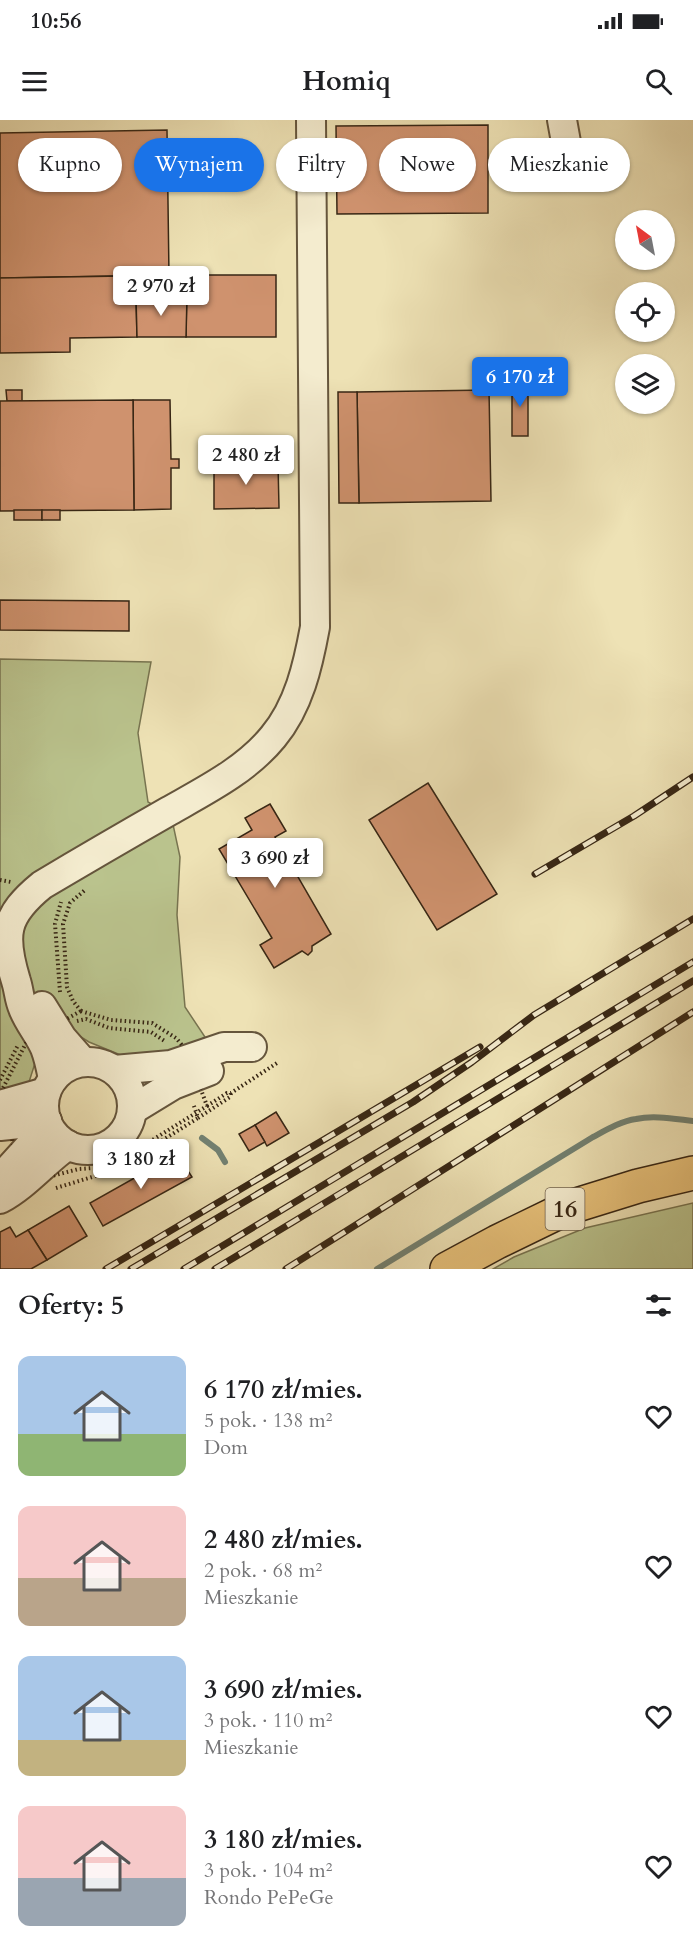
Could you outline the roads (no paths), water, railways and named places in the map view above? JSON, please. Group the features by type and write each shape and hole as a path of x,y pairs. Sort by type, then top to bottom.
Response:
{"main road":[{"name":"16","path":"447,1269 567,1208 638,1186 693,1173"}],"street":[{"path":"3,1108 50,1085 69,1065 97,1062 114,1070 129,1088 132,1110 124,1132 114,1142 99,1149 85,1150 68,1145 57,1138 47,1121 44,1112 50,1085 44,1026 38,999 17,982 10,962 6,917 42,885 220,782 250,761 274,736 294,704 308,664 315,627 311,120"},
{"path":"44,1026 62,1038 83,1062"},
{"path":"114,1070 171,1065 193,1067 173,1085 132,1110"},
{"path":"3,1108 47,1121"},
{"path":"0,1199 14,1192 31,1161 36,1139 47,1121"},
{"path":"0,1179 31,1161 68,1145"}],"waterway":[{"path":"377,1269 614,1126 630,1120 650,1117 693,1121"},
{"path":"202,1138 218,1150 225,1162"}],"railway":[{"path":"535,874 634,816 693,777"},
{"path":"131,1269 413,1102 472,1062 534,1015 693,919"},
{"path":"184,1269 693,962"},
{"path":"215,1269 693,981"},
{"path":"286,1269 693,1012"},
{"path":"106,1269 480,1047"}]}
